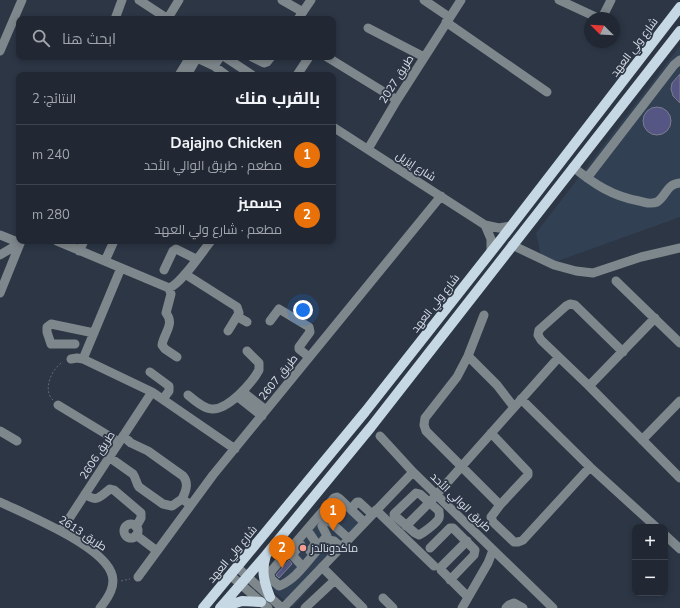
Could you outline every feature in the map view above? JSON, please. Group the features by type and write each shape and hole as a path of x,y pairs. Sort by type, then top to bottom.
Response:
{"main road":[{"name":"شارع ولي العهد","path":"220,608 239,574 296,502 305,485 365,412 502,238 680,7"},
{"name":"شارع ولي العهد","path":"202,608 239,574 266,555 371,427 680,31"},
{"path":"502,238 512,245"},
{"path":"220,608 242,601 266,602 263,566 266,555"}],"street":[{"path":"0,51 22,0"},
{"path":"117,16 122,0"},
{"path":"139,0 163,16"},
{"path":"170,16 179,0"},
{"path":"282,0 300,16 311,0"},
{"path":"424,0 448,20 547,92"},
{"name":"طريق 2027","path":"368,149 397,100 461,0"},
{"path":"559,0 585,12"},
{"path":"605,12 611,0"},
{"path":"368,28 424,57"},
{"path":"181,72 187,60"},
{"path":"190,72 197,60"},
{"path":"201,60 214,66 222,72"},
{"path":"214,66 218,60"},
{"path":"230,60 248,72"},
{"path":"242,68 249,60"},
{"path":"259,60 264,62 269,60"},
{"path":"299,72 307,60"},
{"path":"332,60 397,100"},
{"path":"587,178 674,65 680,60"},
{"name":"شارع إيزيل","path":"336,130 485,225 499,228 511,226"},
{"path":"573,167 606,191 621,197 650,204 658,201 672,185 680,183"},
{"name":"طريق 2607","path":"138,576 235,449 441,196"},
{"path":"485,225 491,239 491,251"},
{"path":"0,234 16,240"},
{"path":"0,255 18,244"},
{"path":"0,293 20,244"},
{"path":"64,244 169,288 171,294 166,313 170,317 171,322 162,345 165,349 177,357"},
{"path":"79,250 82,244"},
{"path":"104,261 112,244"},
{"path":"169,288 172,287 185,274 208,244"},
{"path":"512,245 554,266 593,274 641,257 680,248"},
{"path":"164,270 173,251 176,249 196,259"},
{"path":"77,358 94,333 121,268"},
{"path":"185,274 239,310 238,317 228,331"},
{"path":"616,281 680,343"},
{"path":"623,352 575,305 570,304 566,306 539,330 538,335 541,340 590,386 680,478"},
{"path":"270,321 279,309 309,327 310,332 299,349 309,357"},
{"path":"484,315 468,356 457,377 426,418 424,426 426,431 500,505"},
{"path":"238,317 247,322"},
{"path":"590,386 655,318"},
{"path":"75,344 51,344 47,327 52,324 94,333"},
{"path":"77,358 75,344 79,330"},
{"path":"188,395 211,409 218,408 241,394 257,374 260,366 256,359 247,351"},
{"path":"468,356 497,385 514,407"},
{"path":"406,526 430,502 559,357"},
{"path":"77,358 149,390 235,449"},
{"name":"طريق 2606","path":"61,531 121,439 149,390 152,374 169,386 169,391 163,399"},
{"path":"241,394 264,413"},
{"path":"521,399 653,524"},
{"path":"642,440 680,401"},
{"path":"58,405 121,439 148,451 183,476 186,480 186,485 182,499 172,506 164,504 139,488 133,474 109,457"},
{"path":"0,431 17,441"},
{"path":"491,433 528,472 528,475 491,517 493,522 514,542 523,540 590,466"},
{"name":"طريق الوالي الأحد","path":"380,436 413,472 553,608"},
{"path":"239,574 266,602 282,608 413,472"},
{"path":"85,494 93,500 110,489 114,490 141,513 141,518 136,531 157,551"},
{"path":"416,493 420,494 430,502 439,512 439,518 423,533 418,535 394,515 404,503 416,493"},
{"path":"349,539 329,519 326,519 322,526 327,534 327,537 288,581 279,586 271,579 270,573 273,569 334,498 338,497 364,522"},
{"path":"182,499 191,506"},
{"name":"طريق 2613","path":"0,502 61,531 90,550 103,560 111,572 113,583"},
{"path":"351,509 357,502 359,502 374,512 434,566"},
{"path":"312,577 294,559 293,554 317,525 328,504"},
{"path":"430,548 450,528 453,528 475,550 474,555 450,580"},
{"path":"668,538 680,549"},
{"path":"301,566 328,540 334,541 341,547"},
{"path":"467,541 441,567 441,570 468,597"},
{"path":"462,608 488,563 493,550"},
{"path":"322,568 363,608"},
{"path":"305,608 335,580"},
{"path":"100,608 110,595 113,583"},
{"path":"382,598 393,608"},
{"path":"506,608 514,603 523,608"}],"path":[{"path":"58,405 50,398 48,390 50,380 54,371 60,364 77,358"},
{"path":"113,583 138,576"}],"shaded area":[{"path":"680,46 680,217 555,262 541,256 536,233"},
{"path":"334,492 367,524 293,607 271,588 266,576"}],"building":[{"path":"680,74 680,103 673,96 671,89 672,83"},
{"path":"657,107 663,108 667,111 670,115 670,127 667,131 663,134 657,135 651,134 647,131 644,127 643,121 644,115 647,111 651,108"},
{"path":"289,560 292,564 279,578 276,575"}],"place":[{"name":"Dajajno Chicken","path":"333,531"},
{"name":"ماكدونالدز","path":"303,548"},
{"name":"جسميز","path":"282,568"}]}
